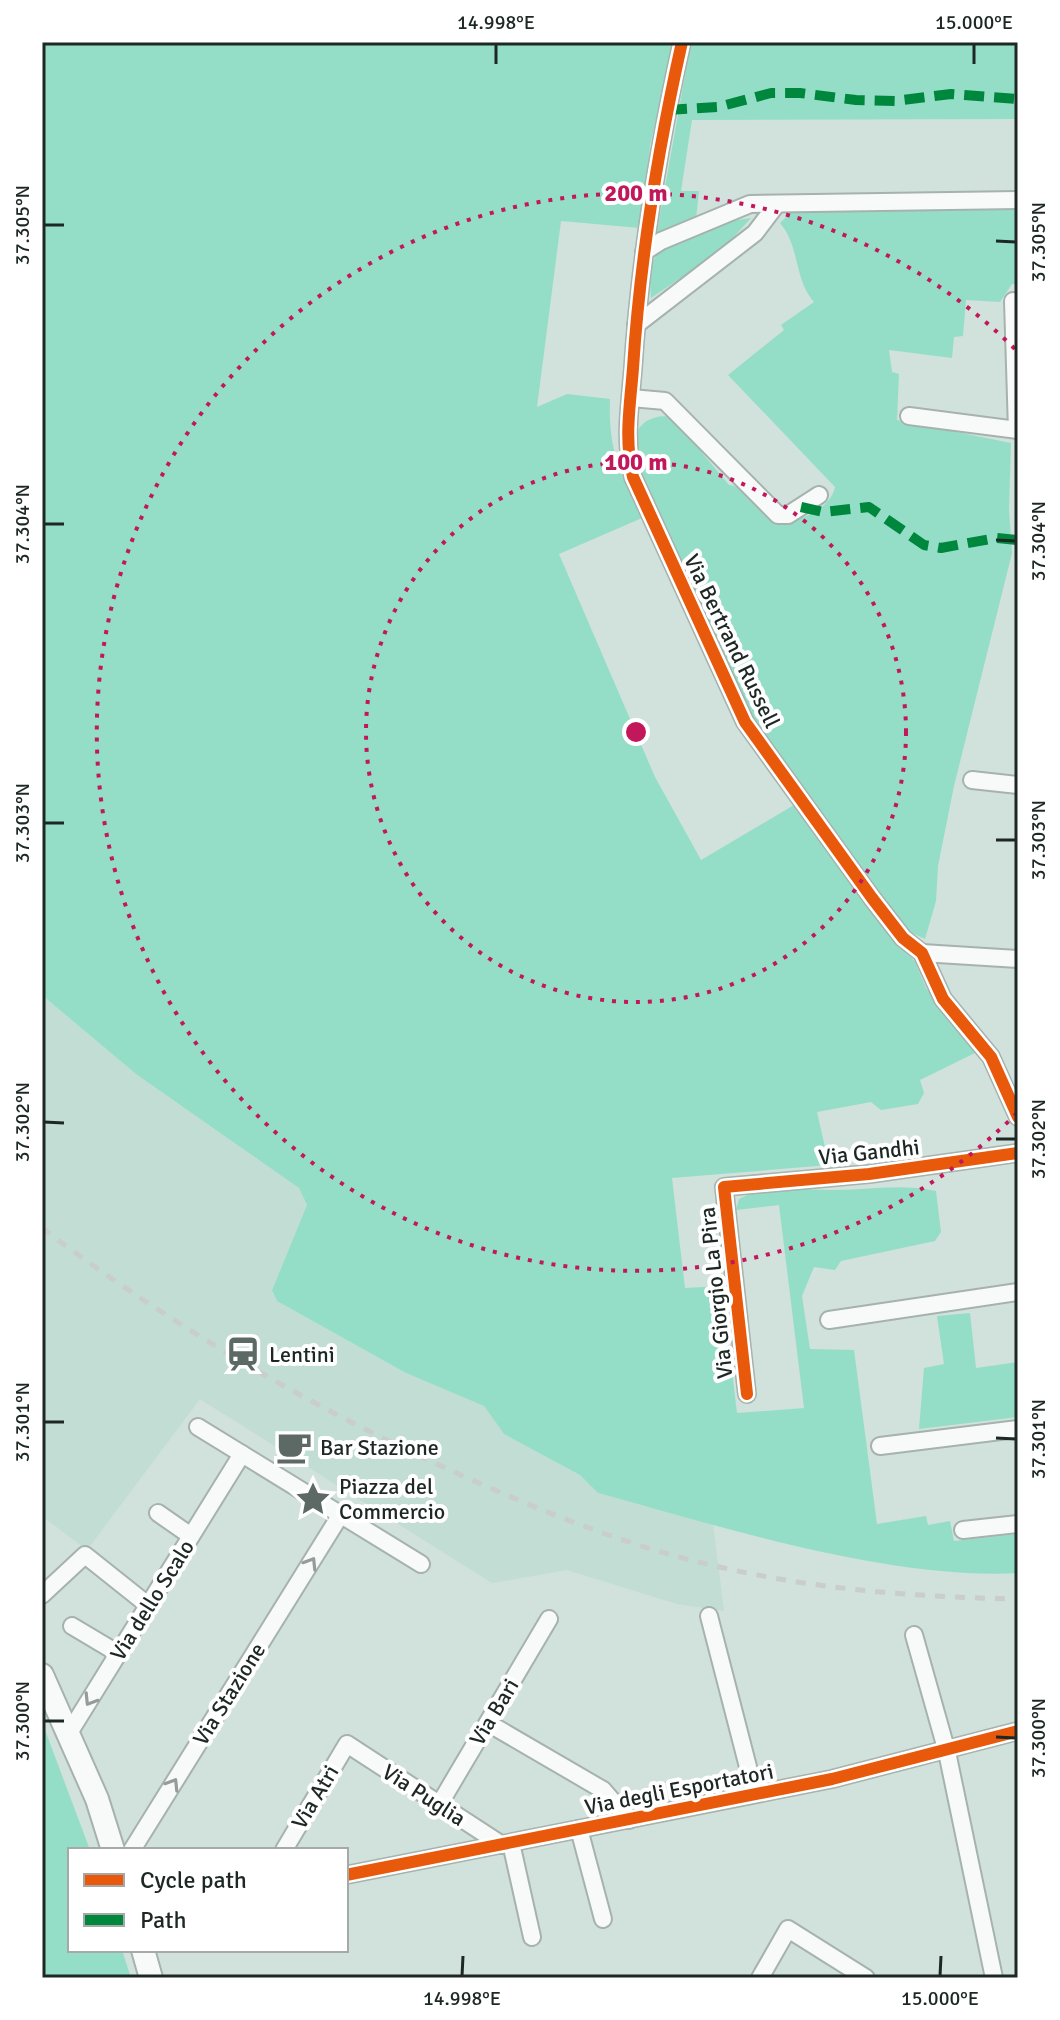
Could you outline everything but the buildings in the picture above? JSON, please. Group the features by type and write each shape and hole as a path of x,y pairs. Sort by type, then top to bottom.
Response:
{"main road":[{"path":"42,1675 97,1799 112,1848"},
{"path":"144,1952 151,1978"}],"street":[{"name":"Via Bertrand Russell","path":"682,42 644,252 625,445 633,477 745,722 872,898 903,938 922,953 943,999 991,1057 1018,1117"},
{"path":"644,252 661,241 750,204 1018,200"},
{"path":"636,325 755,233 777,204"},
{"path":"909,416 1018,430 1013,301"},
{"path":"631,398 665,401 778,515 788,515 819,495"},
{"path":"972,780 1018,785"},
{"path":"922,953 1018,959"},
{"name":"Via Gandhi","path":"724,1187 869,1174 1018,1153"},
{"name":"Via Giorgio La Pira","path":"724,1187 747,1394"},
{"path":"829,1320 1018,1292"},
{"path":"198,1427 238,1460 341,1514 421,1564"},
{"path":"880,1446 1018,1429"},
{"name":"Via dello Scalo","path":"69,1733 238,1460"},
{"path":"158,1513 191,1536"},
{"name":"Via Stazione","path":"133,1848 341,1514"},
{"path":"963,1530 1018,1524"},
{"path":"42,1595 85,1555 149,1606"},
{"path":"709,1616 755,1794"},
{"name":"Via Bari","path":"439,1805 549,1619"},
{"path":"72,1626 119,1654"},
{"path":"914,1635 947,1752 994,1978"},
{"path":"488,1723 603,1790 629,1820"},
{"name":"Via degli Esportatori","path":"348,1875 755,1794 947,1752 1018,1731"},
{"name":"Via Puglia","path":"347,1744 439,1805 507,1844"},
{"name":"Via Atri","path":"285,1848 347,1744"},
{"path":"579,1829 603,1919"},
{"path":"507,1844 532,1937"},
{"path":"760,1978 788,1929 866,1978"}],"shaded area":[{"path":"42,995 136,1074 299,1188 307,1205 272,1289 277,1301 406,1373 484,1406 504,1434 580,1475 598,1493 713,1524 724,1611 677,1604 567,1570 492,1583 200,1399 87,1550 42,1516"}],"green space":[{"path":"42,42 673,42 650,146 640,228 561,221 537,407 567,394 610,399 613,447 627,488 642,518 559,554 655,777 701,860 794,805 915,962 926,988 979,1051 920,1080 924,1093 918,1104 881,1110 871,1102 817,1112 829,1165 672,1178 685,1288 722,1286 737,1413 804,1408 779,1205 736,1210 739,1199 761,1191 784,1188 831,1190 896,1187 936,1191 941,1232 935,1241 841,1261 835,1270 814,1267 802,1296 810,1349 854,1350 877,1524 926,1516 928,1525 950,1521 954,1541 1018,1534 1018,1573 968,1573 861,1560 752,1535 598,1493 580,1475 504,1434 484,1406 406,1373 277,1301 272,1290 307,1205 299,1188 136,1074 42,995"},
{"path":"691,42 1018,42 1018,119 692,120 681,191 699,191 696,219 656,237"},
{"path":"1018,207 1018,285 1012,284 1000,302 966,300 963,336 954,337 952,358 889,350 892,372 899,374 897,420 1011,443 1009,510 1012,553 954,786 938,866 936,901 925,939 910,932 894,915 801,790 751,712 664,529 638,458 635,439 640,428 649,420 672,417 729,485 742,491 769,515 788,523 817,510 829,500 835,487 728,375 784,330 781,325 814,302 803,284 791,242 780,223 790,213"},
{"path":"751,218 722,250 651,298 649,269 660,248 724,222"},
{"path":"970,1313 976,1368 1018,1362 1018,1417 919,1429 924,1368 944,1364 937,1316"},
{"path":"42,1722 89,1848 68,1848 68,1952 123,1952 131,1978 42,1978"}],"railway":[{"path":"42,1228 199,1336 308,1399 421,1457 569,1521 661,1552 760,1576 870,1591 1018,1599"}],"marked path":[{"path":"667,110 718,107 771,93 895,101 951,94 1018,99"},
{"path":"801,507 823,512 869,507 924,545 941,548 996,538 1018,540"}],"cycle path":[{"path":"682,42 658,163 640,286 628,422 633,477 745,722 872,898 903,938 922,953 943,999 991,1057 1018,1117"},
{"path":"747,1394 724,1187 869,1174 1018,1153"},
{"path":"348,1875 832,1779 1018,1731"}],"place":[{"name":"Lentini","path":"243,1354"},
{"name":"Bar Stazione","path":"294,1447"},
{"name":"Piazza del Commercio","path":"313,1499"}]}
